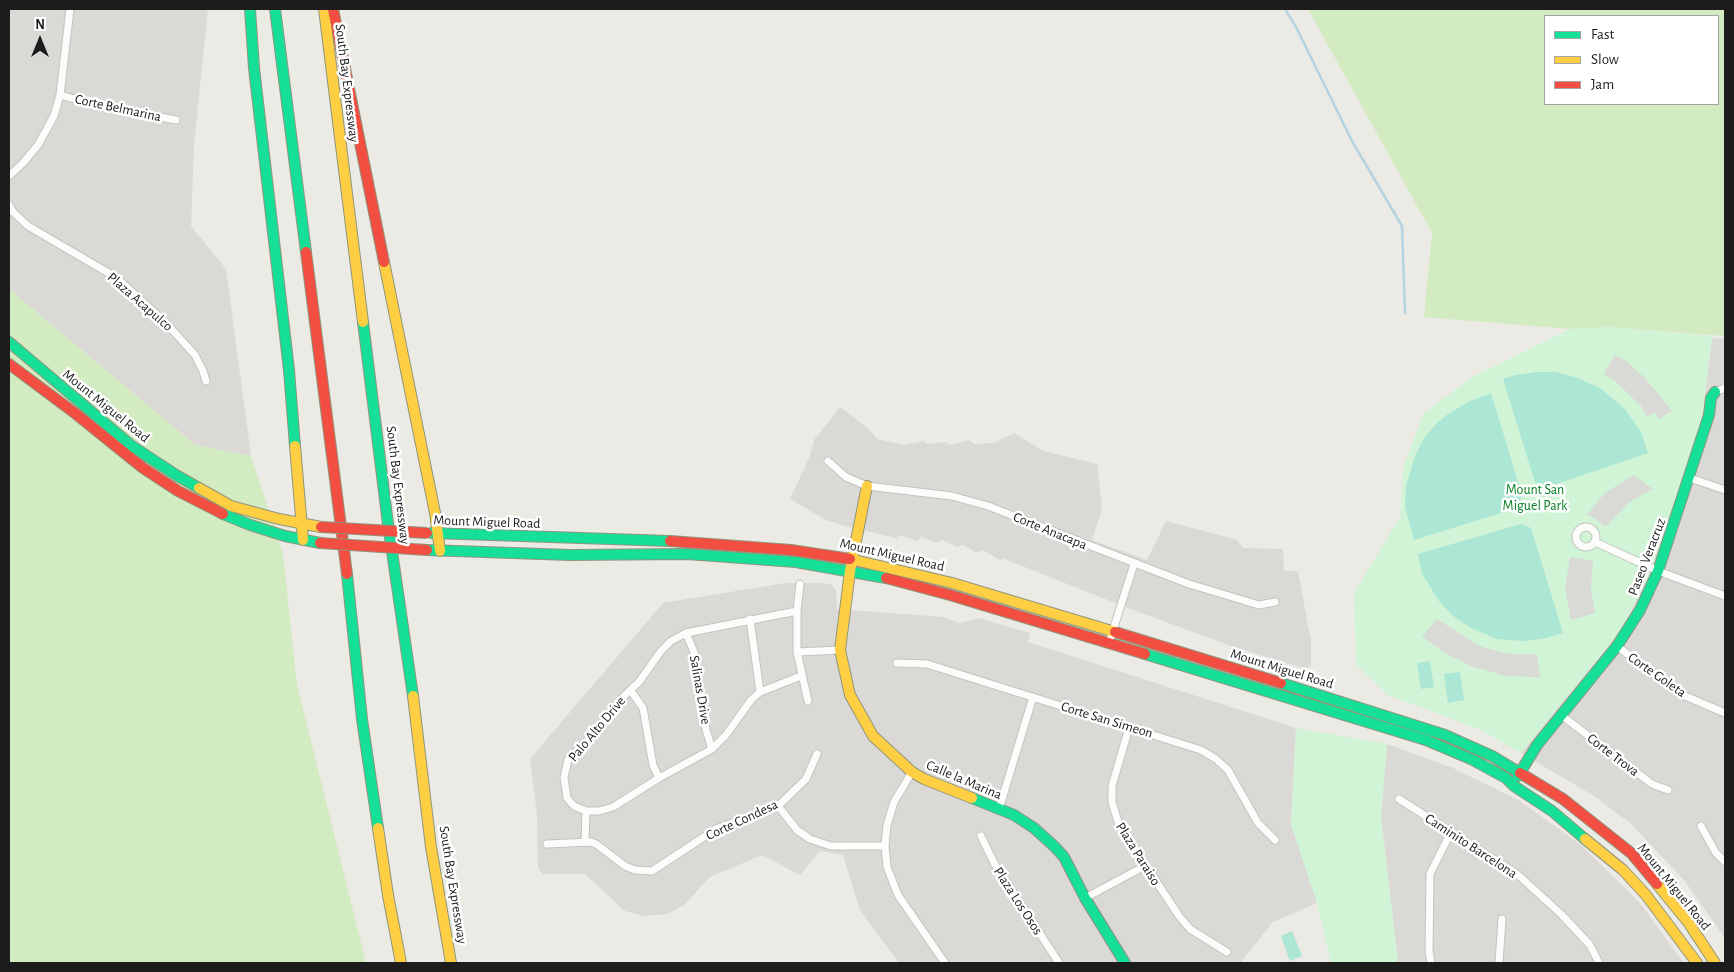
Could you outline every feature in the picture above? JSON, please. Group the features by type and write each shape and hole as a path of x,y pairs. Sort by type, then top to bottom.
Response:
{"main road":[{"path":"250,9 254,68 288,362 303,540"},
{"path":"275,9 353,624 356,674 390,904 401,963"},
{"name":"South Bay Expressway","path":"324,9 431,848 451,963"},
{"path":"333,9 375,211 433,533 440,551"},
{"name":"Mount Miguel Road","path":"9,342 132,446 176,475 231,506 321,527 504,537 696,542 791,550 864,560 952,583 1112,631 1445,735 1492,756 1563,798 1631,853 1688,922 1715,963"},
{"name":"Mount Miguel Road","path":"9,364 76,414 143,468 178,491 242,522 303,540 320,543 440,551 570,555 687,554 796,562 850,571 888,578 950,595 1426,740 1473,760 1506,778 1514,786 1552,811 1623,870 1646,895 1697,963"},
{"name":"Paseo Veracruz","path":"1514,786 1519,772 1537,745 1617,646 1640,610 1658,571 1690,478 1709,415 1711,398 1720,390"},
{"name":"Calle la Marina","path":"867,486 850,571 840,650 850,695 873,736 912,772 924,779 1014,815 1024,821 1054,847 1064,857 1085,898 1124,963"}],"street":[{"path":"9,176 24,164 38,145 54,116 60,95 70,9"},
{"name":"Corte Belmarina","path":"60,95 96,105 176,120"},
{"name":"Plaza Acapulco","path":"9,205 13,212 28,226 117,278 166,323 195,355 206,381"},
{"name":"Corte Anacapa","path":"828,460 846,477 867,486 952,496 980,504 1189,584 1259,605 1275,602"},
{"path":"1690,478 1725,490"},
{"path":"1595,542 1658,571 1725,596"},
{"path":"1109,643 1134,564"},
{"path":"800,584 797,611 797,652 808,701"},
{"name":"Palo Alto Drive","path":"586,811 574,806 566,798 564,778 568,760 592,736 671,641 686,632 797,611"},
{"path":"750,619 760,692"},
{"name":"Salinas Drive","path":"686,632 694,652 706,730 712,749"},
{"name":"Corte Goleta","path":"1617,646 1678,693 1725,713"},
{"path":"797,652 840,650"},
{"name":"Corte San Simeon","path":"897,663 927,664 1201,750 1216,759 1228,770 1258,823 1275,840"},
{"path":"547,844 586,842 586,811 613,808 659,778 712,749 726,735 751,700 760,692 801,676"},
{"path":"631,690 643,708 653,765 659,778"},
{"path":"998,809 1034,697"},
{"name":"Corte Trova","path":"1561,715 1652,784 1668,790"},
{"name":"Plaza Paraiso","path":"1129,728 1113,778 1112,802 1119,825 1179,916 1190,929 1227,952"},
{"name":"Corte Condesa","path":"586,842 596,844 625,866 635,870 652,871 716,829 778,806 806,779 817,754"},
{"path":"912,772 891,812 886,831 887,867 898,895 945,963"},
{"name":"Caminito Barcelona","path":"1399,799 1517,874 1562,914 1590,945 1599,963"},
{"path":"778,806 797,830 810,839 831,846 885,846"},
{"path":"1702,826 1716,853 1725,862"},
{"path":"1431,963 1429,951 1430,874 1451,832"},
{"name":"Plaza Los Osos","path":"981,836 994,863 1059,963"},
{"path":"1085,898 1145,866"},
{"path":"1499,963 1502,919"}],"shaded area":[{"path":"9,9 208,9 194,144 191,226 226,269 251,456 195,445 9,289"},
{"path":"1712,338 1725,339 1725,938 1684,880 1630,823 1594,796 1521,753 1622,629 1702,420"},
{"path":"1615,355 1626,361 1645,378 1672,411 1659,419 1655,412 1647,417 1642,407 1615,381 1604,374"},
{"path":"840,407 869,429 877,439 904,445 924,441 927,444 946,442 950,445 969,440 974,444 994,443 1014,433 1043,451 1097,464 1102,509 1092,540 1147,560 1166,521 1237,540 1243,548 1283,549 1284,571 1298,571 1311,641 1311,666 1306,669 1234,647 1133,610 1002,558 1001,561 983,550 977,553 963,545 957,547 942,540 936,543 922,537 917,541 900,535 896,538 824,519 790,499 810,456 814,440"},
{"path":"1633,475 1653,489 1629,502 1605,527 1596,519 1587,515 1604,494"},
{"path":"1570,557 1593,561 1591,588 1595,613 1571,620 1565,588"},
{"path":"785,583 824,583 832,585 836,590 837,609 943,617 959,623 979,618 1030,633 1028,642 1296,728 1291,824 1317,903 1273,922 1240,963 899,963 860,910 843,855 820,851 800,875 762,855 710,877 684,905 668,914 643,916 625,911 585,874 543,874 538,868 537,814 530,759 663,603"},
{"path":"1437,619 1479,646 1508,654 1537,654 1540,677 1506,676 1471,666 1443,652 1422,636"},
{"path":"1387,744 1453,768 1520,801 1581,845 1639,902 1684,963 1398,963 1381,817"}],"green space":[{"path":"1308,9 1725,9 1725,336 1608,327 1570,329 1424,317 1432,233"},
{"path":"9,289 195,445 251,456 283,554 297,685 366,963 9,963"},
{"name":"Mount San Miguel Park","path":"1608,327 1712,336 1702,420 1650,574 1622,629 1521,753 1481,730 1388,695 1356,665 1354,593 1400,517 1403,469 1423,414 1472,377 1570,329"},
{"path":"1536,372 1556,372 1578,378 1600,388 1623,407 1641,432 1648,453 1545,488 1535,482 1503,379"},
{"path":"1491,393 1522,495 1517,508 1414,540 1405,507 1406,486 1414,459 1424,438 1448,414 1468,402"},
{"path":"1521,524 1531,528 1563,633 1524,641 1497,639 1471,628 1453,616 1438,600 1422,573 1418,554"},
{"path":"1430,661 1434,687 1421,689 1417,663"},
{"path":"1460,672 1464,700 1448,703 1444,674"},
{"path":"1296,728 1387,744 1381,817 1398,963 1331,963 1317,903 1291,824"},
{"path":"1292,931 1302,956 1290,961 1281,936"}],"waterway":[{"path":"1285,9 1296,27 1352,141 1402,226 1405,313"}],"traffic: fast":[{"path":"250,9 254,68 289,370 295,446"},
{"path":"275,9 306,252"},
{"path":"363,322 388,524 413,696"},
{"path":"9,342 132,446 199,488"},
{"path":"1518,776 1537,745 1617,646 1640,610 1658,571 1709,415 1711,398 1715,392"},
{"path":"223,514 285,536 320,543"},
{"path":"431,533 670,541"},
{"path":"427,550 570,555 687,554 796,562 886,578"},
{"path":"347,574 362,719 378,828"},
{"path":"1145,654 1426,740 1473,760 1506,778 1514,786 1552,811 1585,839"},
{"path":"1281,683 1445,735 1492,756 1520,773"},
{"path":"972,798 1014,815 1034,828 1055,847 1064,857 1085,898 1125,963"}],"traffic: slow":[{"path":"324,9 363,322"},
{"path":"384,262 435,513 440,551"},
{"path":"295,446 303,540"},
{"path":"867,486 850,571 840,650 850,695 873,736 912,772 924,779 972,798"},
{"path":"199,488 231,506 279,519 321,527"},
{"path":"850,559 952,583 1115,632"},
{"path":"413,696 431,847 451,963"},
{"path":"378,828 401,963"},
{"path":"1585,839 1623,870 1646,895 1697,963"},
{"path":"1657,884 1688,922 1715,963"}],"traffic: jam":[{"path":"333,9 384,262"},
{"path":"306,252 347,574"},
{"path":"9,364 76,414 143,468 178,491 223,514"},
{"path":"321,527 427,533"},
{"path":"670,541 791,550 850,559"},
{"path":"320,543 427,550"},
{"path":"886,578 950,595 1145,654"},
{"path":"1115,632 1281,683"},
{"path":"1520,773 1563,799 1631,853 1657,884"}]}
